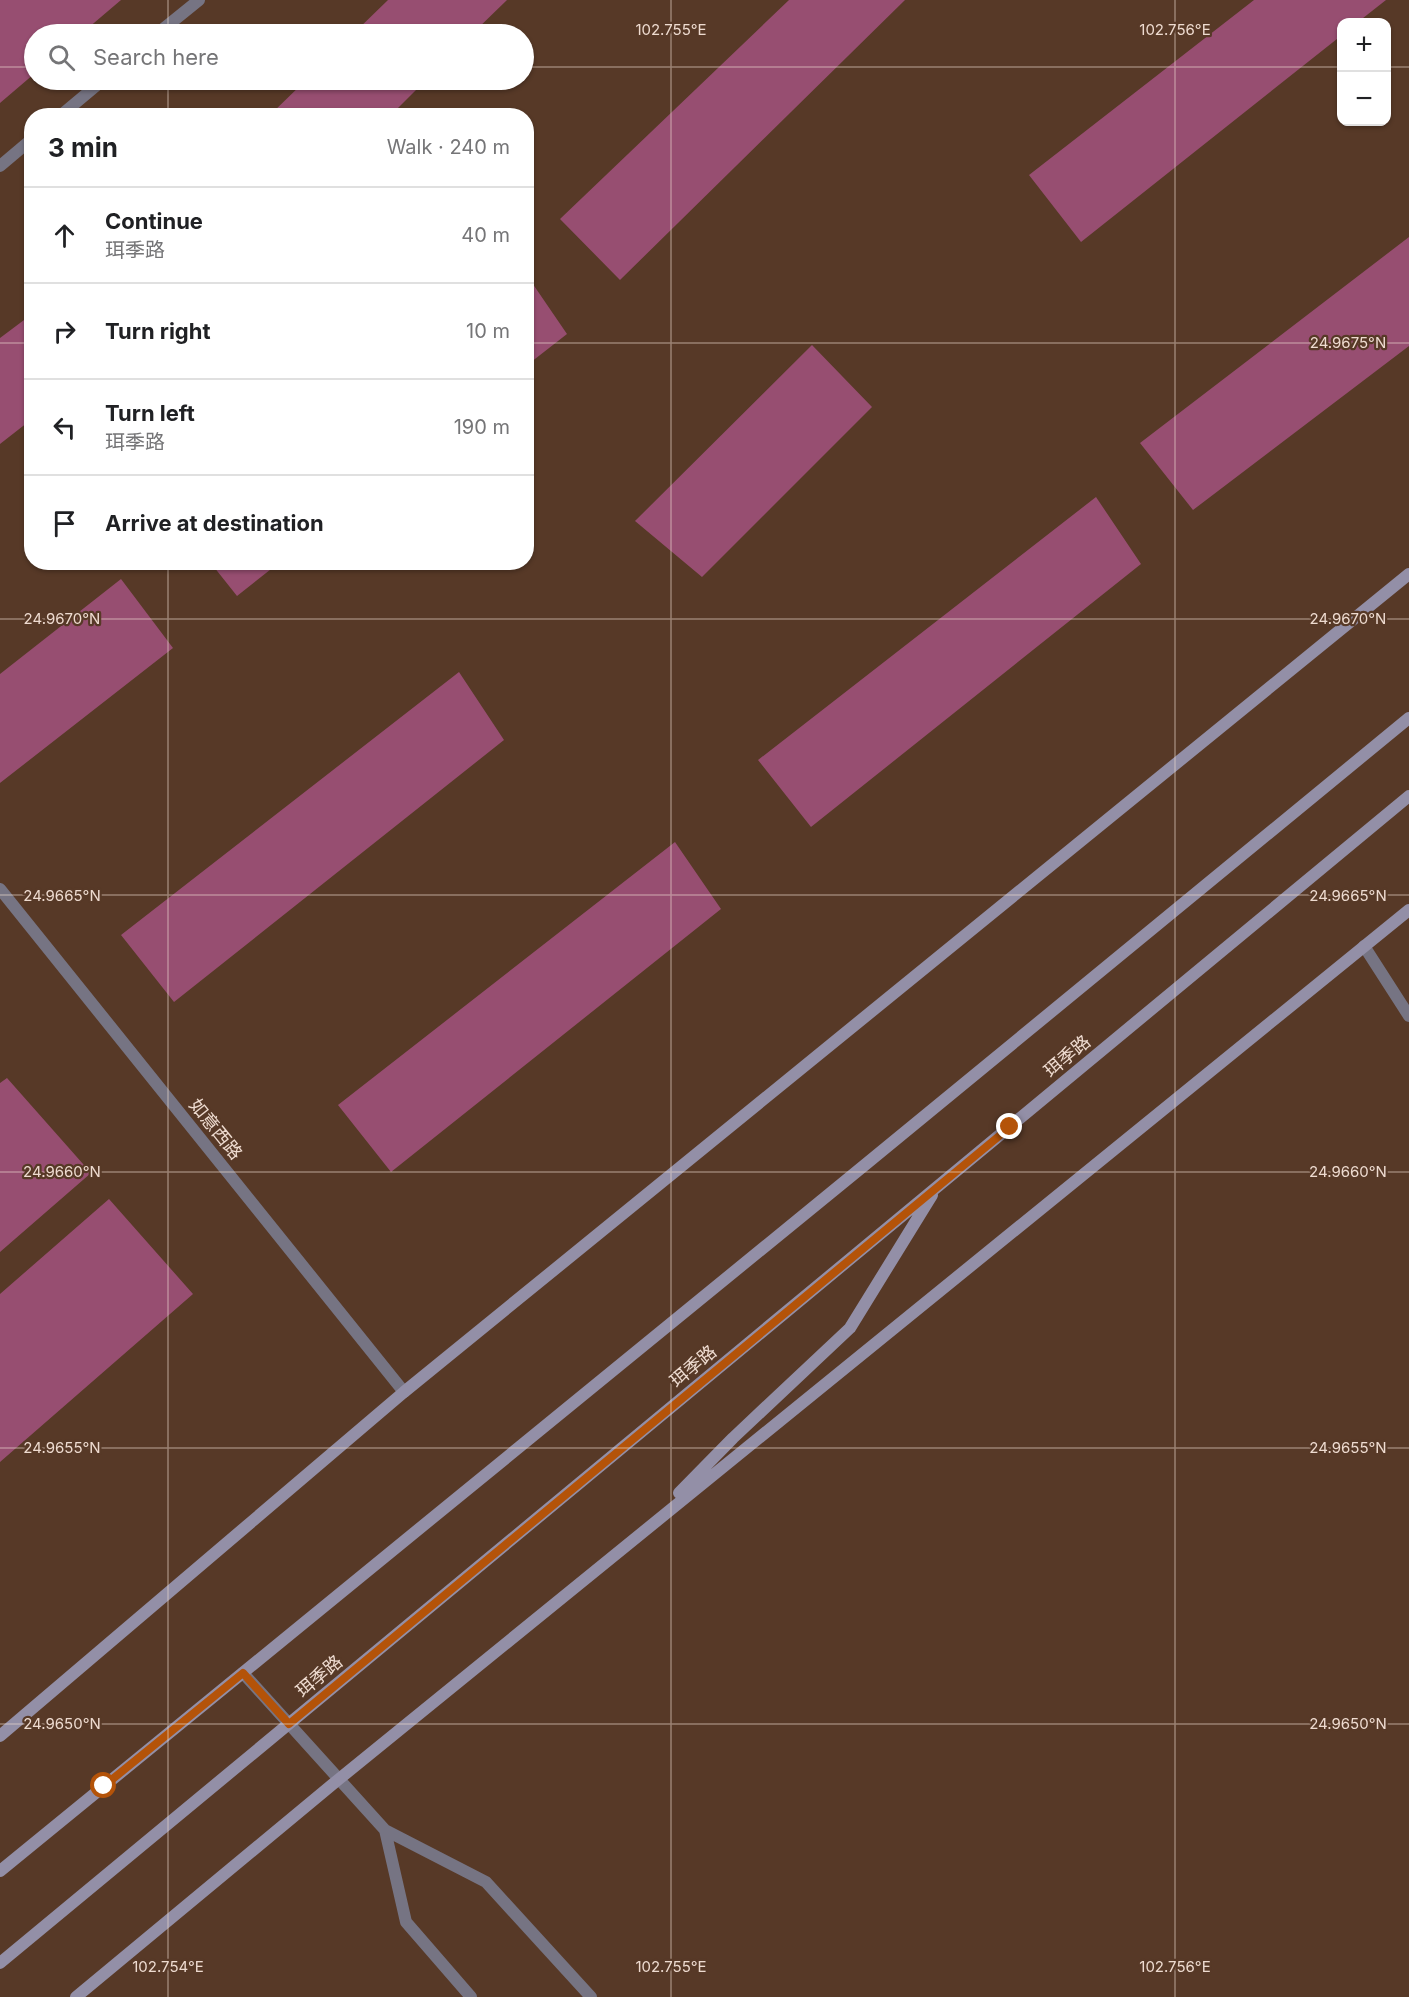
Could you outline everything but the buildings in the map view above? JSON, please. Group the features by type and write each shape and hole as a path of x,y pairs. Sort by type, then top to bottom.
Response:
{"main road":[{"path":"0,1736 404,1392 1409,574"},
{"path":"0,1871 1409,718"},
{"name":"珥季路","path":"0,1963 1409,796"},
{"path":"81,1996 339,1779 1409,909"},
{"path":"639,1535 733,1438 850,1328 937,1187"}],"street":[{"path":"169,24 199,0"},
{"path":"70,108 91,90"},
{"path":"0,166 24,146"},
{"name":"如意西路","path":"0,889 404,1392"},
{"path":"1365,946 1409,1016"},
{"path":"243,1673 385,1830 486,1882 591,1997"},
{"path":"385,1830 406,1922 471,1997"}],"route":[{"path":"104,1786 243,1673 289,1724 1010,1127"}]}
